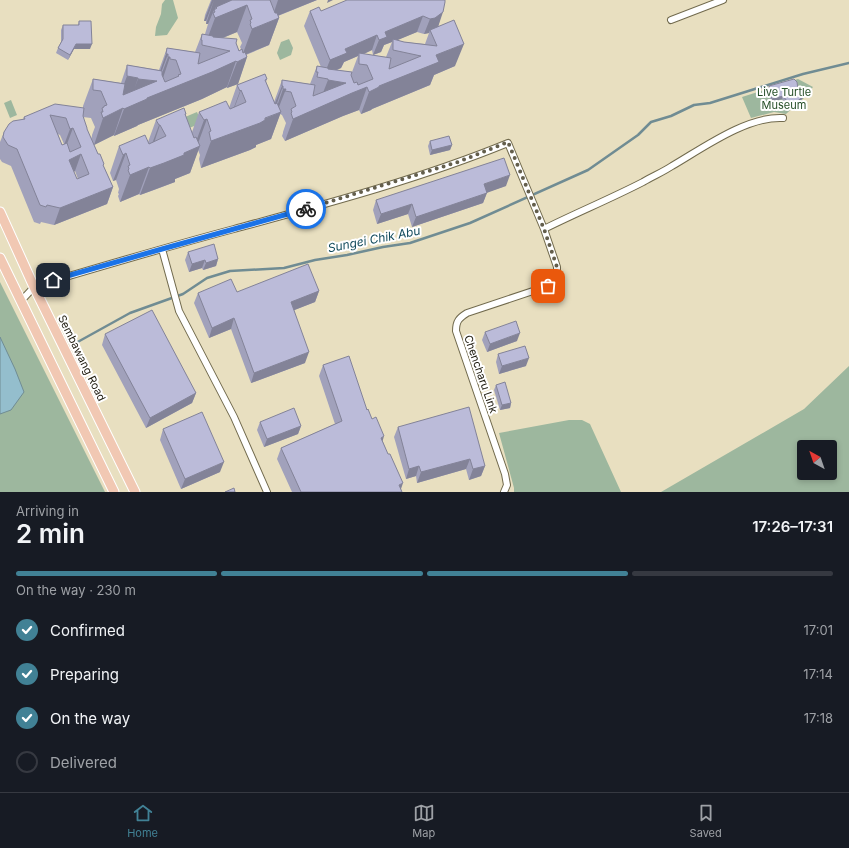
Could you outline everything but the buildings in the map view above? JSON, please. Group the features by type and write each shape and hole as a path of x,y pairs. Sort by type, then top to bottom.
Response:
{"main road":[{"name":"Sembawang Road","path":"0,212 34,287 135,492"},
{"path":"0,258 114,492"}],"street":[{"path":"671,20 723,0"},
{"path":"544,229 621,193 720,138 756,121 772,117 783,118"},
{"name":"Chencharu Link","path":"162,249 322,205 458,162 508,142 544,229 557,267 557,274 555,280 548,286 467,313 458,320 456,326 456,331 505,474 506,485 504,492"},
{"path":"21,301 34,287 162,249 177,306 234,417 267,492"}],"green space":[{"path":"165,0 173,0 178,18 167,35 155,36 162,4"},
{"path":"289,39 293,48 291,55 280,60 277,53 281,42"},
{"name":"Live Turtle Museum","path":"798,79 813,87 804,98 786,114 774,112 751,118 742,97"},
{"path":"11,100 17,115 10,118 4,103"},
{"path":"197,112 202,123 184,130 178,120"},
{"path":"0,282 105,492 0,492"},
{"path":"849,366 849,492 661,492 804,409"},
{"path":"569,420 582,420 590,424 621,492 514,492 499,433"}],"water":[{"path":"0,337 24,392 11,410 0,414"}],"waterway":[{"name":"Sungei Chik Abu","path":"74,344 130,313 183,294 207,278 230,271 284,268 315,260 410,243 470,223 588,170 638,135 651,122 671,116 694,105 710,103 803,74 849,63"}],"way so far":[{"path":"306,209 458,162 508,142 544,229 557,267 555,280 548,286"}],"route":[{"path":"53,280 306,209"}]}
